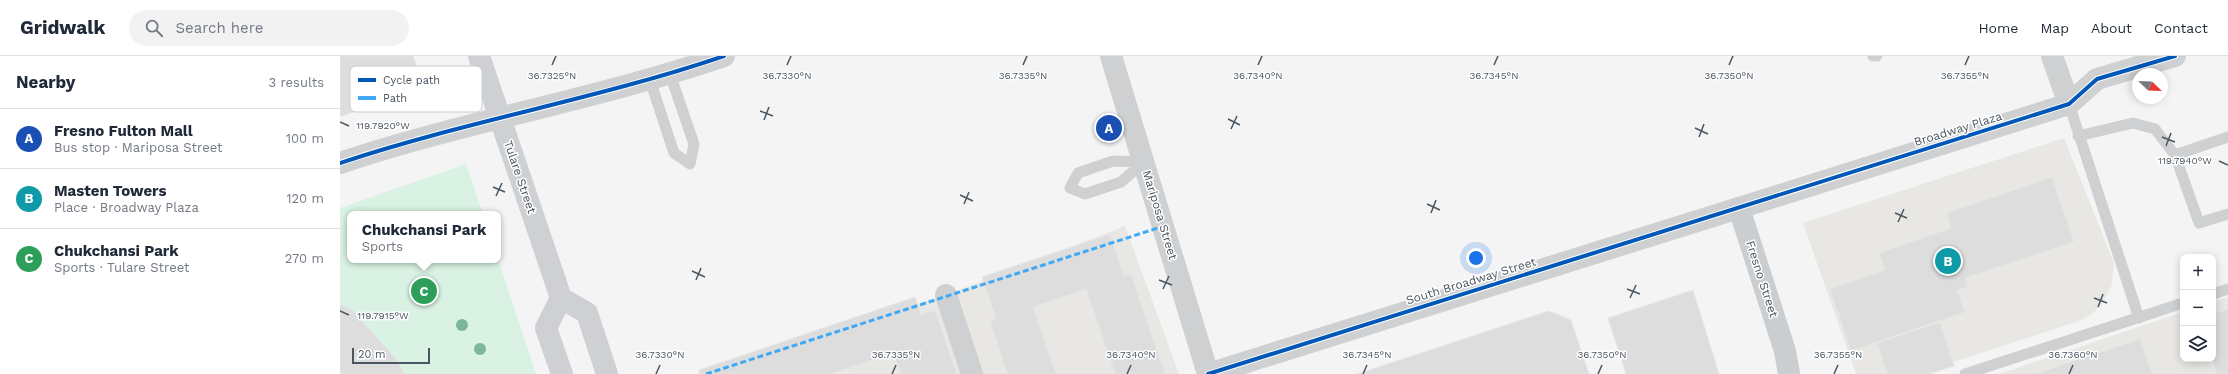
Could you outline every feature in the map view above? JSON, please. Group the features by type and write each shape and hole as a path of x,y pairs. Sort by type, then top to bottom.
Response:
{"main road":[{"name":"Tulare Street","path":"479,56 561,298"},
{"name":"Fresno Street","path":"1739,208 1785,351 1789,374"},
{"path":"562,374 546,328 561,298 587,313 607,374"},
{"name":"Fresno Street","path":"1785,351 1800,374"}],"street":[{"path":"340,163 500,118 650,80 724,56"},
{"name":"Mariposa Street","path":"1111,56 1208,374"},
{"path":"2052,56 2069,104"},
{"name":"Broadway Plaza","path":"1739,208 2069,104 2097,79 2175,56"},
{"name":"South Broadway Street","path":"1208,374 1739,208"},
{"path":"946,295 972,374"}],"lane":[{"path":"650,80 674,152 690,164 694,144 670,74"},
{"path":"2069,104 2078,136 2139,318"},
{"path":"2078,136 2133,123 2155,129 2175,155 2199,224 2228,214"},
{"path":"2175,155 2228,137"},
{"path":"1113,162 1144,162 1121,182 1085,194 1070,188 1078,173 1113,162"},
{"path":"2216,293 2228,289"},
{"path":"1965,374 2180,304"}],"shaded area":[{"path":"2064,138 2114,263 2112,285 2101,306 2090,315 2079,321 1917,374 1856,374 1803,223"},
{"path":"1125,226 1179,374 702,374 946,295"},
{"path":"2228,297 2228,374 1999,374 2180,313 2180,362 2216,362 2216,301"}],"green space":[{"path":"466,164 482,211 347,211 347,263 499,263 536,374 340,374 340,208"}],"building":[{"path":"340,56 413,56 417,66 350,66 350,112 354,112 340,117"},
{"path":"2052,177 2074,242 1965,278 1968,287 1957,290 1965,312 1851,351 1830,289 1885,270 1879,253 1951,228 1947,213"},
{"path":"1110,234 1124,276 1131,274 1165,374 1115,374 1086,289 1033,307 1056,374 1007,374 990,321 996,319 982,277"},
{"path":"1693,290 1719,374 1626,374 1608,318"},
{"path":"915,297 921,315 935,310 957,374 901,374 893,353 831,374 700,374 699,370"},
{"path":"340,304 353,311 398,361 404,374 340,374"},
{"path":"2228,309 2228,374 2217,374 2213,362 2216,362 2216,313"},
{"path":"1549,311 1571,320 1589,374 1357,374"},
{"path":"1940,322 1954,366 1929,374 1887,374 1877,343"},
{"path":"2140,339 2152,374 2034,374"}],"marked path":[{"path":"706,374 1164,226"}],"cycle path":[{"path":"340,163 435,135 629,85 724,56"},
{"path":"1208,374 2069,104 2097,79 2175,56"}],"place":[{"name":"Fresno Fulton Mall","path":"1109,128"},
{"name":"Masten Towers","path":"1948,261"},
{"name":"Chukchansi Park","path":"424,291"}]}
